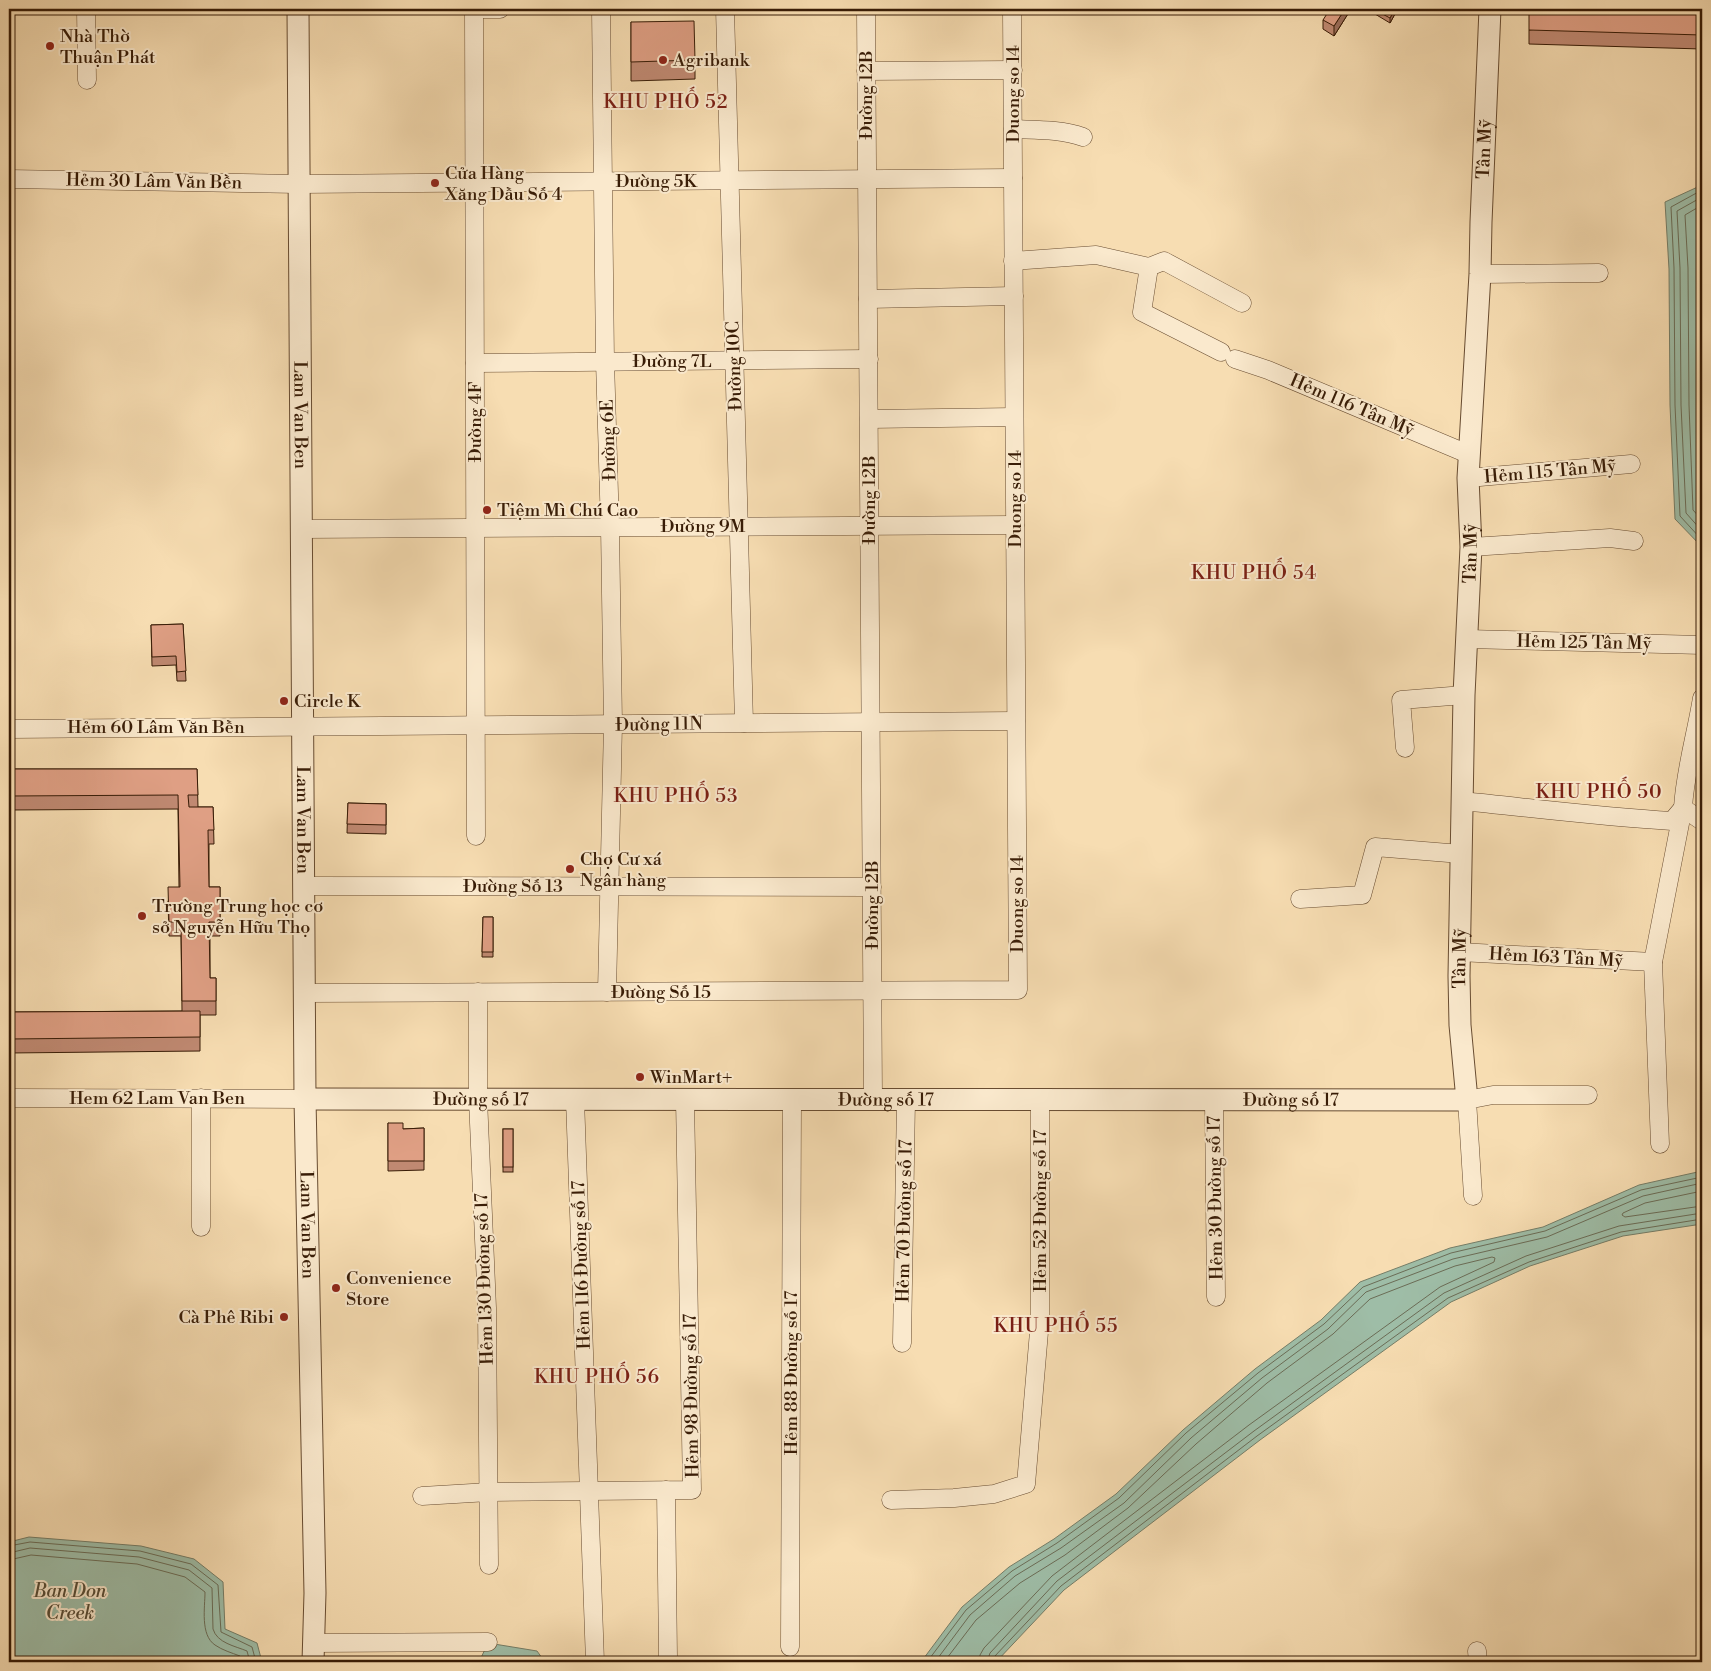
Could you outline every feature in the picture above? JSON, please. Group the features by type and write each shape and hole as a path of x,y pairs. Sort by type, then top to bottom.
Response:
{"street":[{"path":"86,9 87,80"},
{"name":"Lam Van Ben","path":"298,9 306,1099 315,1593 313,1652"},
{"path":"474,9 500,9"},
{"name":"Đường 4F","path":"474,9 476,836"},
{"name":"Đường 6E","path":"601,9 605,361 613,724 607,992"},
{"name":"Đường 10C","path":"725,9 744,723"},
{"name":"Đường 12B","path":"866,9 873,1099"},
{"name":"Duong so 14","path":"1012,9 1018,990"},
{"name":"Tân Mỹ","path":"1467,1100 1460,1025 1460,952 1464,695 1471,547 1468,454 1480,274 1480,222 1490,9"},
{"path":"866,71 1012,70"},
{"path":"1013,129 1061,131 1083,137"},
{"name":"Đường 5K","path":"299,184 1013,178"},
{"name":"Hẻm 30 Lâm Văn Bền","path":"9,179 299,184"},
{"path":"1014,261 1096,255 1148,267 1164,261 1242,303"},
{"name":"Hẻm 116 Tân Mỹ","path":"1148,267 1142,312 1228,356 1268,370 1468,454"},
{"path":"1480,274 1599,273"},
{"path":"868,299 1014,296"},
{"name":"Đường 7L","path":"474,363 868,359"},
{"path":"869,419 1014,417"},
{"name":"Hẻm 115 Tân Mỹ","path":"1468,478 1631,464"},
{"name":"Đường 9M","path":"302,529 1015,524"},
{"path":"1471,547 1610,538 1634,541"},
{"name":"Hẻm 125 Tân Mỹ","path":"1467,639 1702,645"},
{"path":"1405,748 1401,700 1464,695"},
{"path":"1660,1144 1653,962 1702,698"},
{"name":"Đường 11N","path":"303,726 1016,721"},
{"name":"Hẻm 60 Lâm Văn Bền","path":"9,729 303,726"},
{"path":"1462,801 1570,811 1614,818 1672,822 1683,808"},
{"path":"1683,808 1702,821"},
{"path":"1300,898 1362,895 1375,848 1461,854"},
{"name":"Đường Số 13","path":"304,886 872,887"},
{"name":"Hẻm 163 Tân Mỹ","path":"1460,952 1653,962"},
{"name":"Đường Số 15","path":"305,993 1018,990"},
{"name":"Hẻm 130 Đường số 17","path":"478,992 478,1099 486,1298 489,1565"},
{"path":"1472,1196 1467,1100 1493,1095 1588,1095"},
{"name":"Hem 62 Lam Van Ben","path":"9,1098 306,1099"},
{"path":"201,1098 201,1227"},
{"name":"Đường số 17","path":"306,1099 1467,1100"},
{"name":"Hẻm 116 Đường số 17","path":"575,1099 590,1491"},
{"name":"Hẻm 98 Đường số 17","path":"422,1496 489,1492 692,1490 685,1099"},
{"name":"Hẻm 88 Đường số 17","path":"790,1647 792,1099"},
{"name":"Hẻm 70 Đường số 17","path":"902,1343 906,1099"},
{"name":"Hẻm 52 Đường số 17","path":"890,1500 954,1498 994,1494 1026,1484 1040,1320 1040,1099"},
{"name":"Hẻm 30 Đường số 17","path":"1214,1099 1216,1297"},
{"path":"666,1490 668,1657"},
{"path":"590,1491 595,1662"},
{"path":"313,1652 488,1642"}],"water":[{"path":"1702,185 1702,547 1675,519 1670,405 1669,269 1665,202"},
{"path":"1702,1171 1702,1224 1623,1236 1530,1266 1451,1302 1260,1440 1064,1590 996,1662 921,1662 962,1607 1009,1567 1054,1539 1116,1494 1183,1430 1255,1369 1321,1320 1360,1282 1450,1248 1543,1227 1639,1185"},
{"name":"Ban Don Creek","path":"29,1537 141,1546 194,1559 223,1582 225,1629 257,1643 262,1662 9,1662 9,1542"},
{"path":"488,1643 537,1651 545,1662 479,1662"}],"building":[{"path":"1330,9 1345,9 1334,26 1323,20"},
{"path":"1375,9 1395,9 1390,18"},
{"path":"1529,9 1702,9 1702,35 1529,30"},
{"path":"694,21 695,60 631,62 631,22"},
{"path":"183,624 186,671 177,672 176,656 152,657 151,625"},
{"name":"Trường Trung học cơ sở Nguyễn Hữu Thọ","path":"9,769 197,769 198,795 188,795 189,807 213,807 214,830 208,830 209,887 220,887 220,922 209,922 210,978 216,978 216,1001 182,1001 181,922 169,922 168,887 180,887 178,795 9,796"},
{"path":"348,803 386,804 386,825 347,824"},
{"path":"483,917 493,917 493,952 482,952"},
{"path":"200,1011 200,1037 9,1039 9,1012"},
{"path":"388,1123 403,1123 403,1129 424,1128 424,1161 388,1161"},
{"path":"503,1129 513,1129 513,1167 503,1167"}],"place":[{"name":"Nhà Thờ Thuận Phát","path":"50,46"},
{"name":"Agribank","path":"663,60"},
{"name":"Cửa Hàng Xăng Dầu Số 4","path":"435,183"},
{"name":"Tiệm Mì Chú Cao","path":"487,510"},
{"name":"Circle K","path":"284,701"},
{"name":"Chợ Cư xá Ngân hàng","path":"570,869"},
{"name":"Trường Trung học cơ sở Nguyễn Hữu Thọ","path":"142,916"},
{"name":"WinMart+","path":"640,1077"},
{"name":"Convenience Store","path":"336,1288"},
{"name":"Cà Phê Ribi","path":"284,1317"}],"district":[{"name":"KHU PHỐ 52","path":"666,101"},
{"name":"KHU PHỐ 54","path":"1254,572"},
{"name":"KHU PHỐ 50","path":"1599,791"},
{"name":"KHU PHỐ 53","path":"676,795"},
{"name":"KHU PHỐ 55","path":"1056,1325"},
{"name":"KHU PHỐ 56","path":"597,1376"}]}
